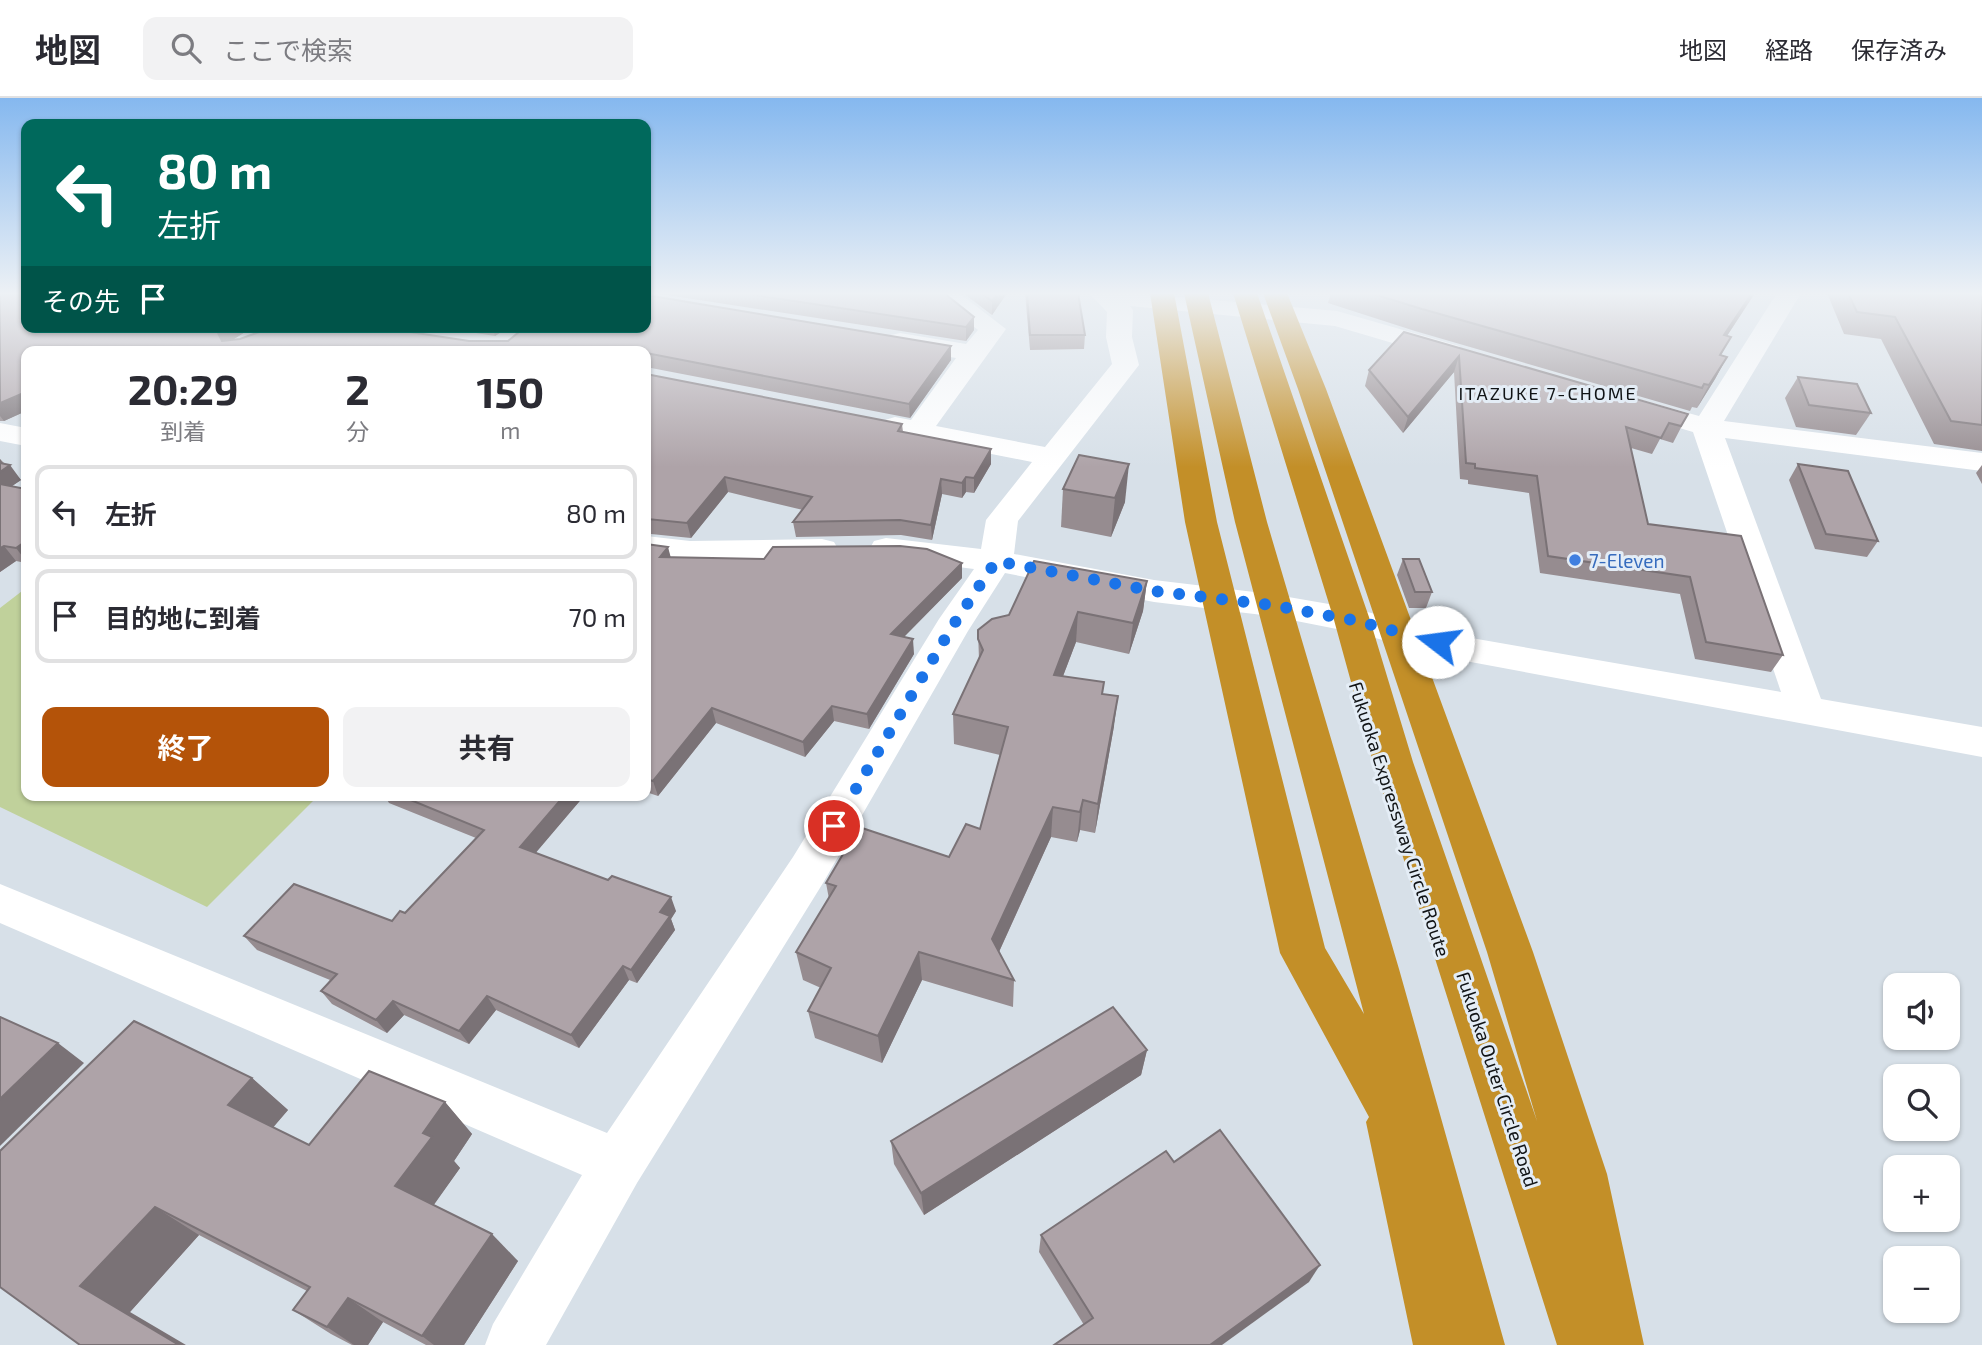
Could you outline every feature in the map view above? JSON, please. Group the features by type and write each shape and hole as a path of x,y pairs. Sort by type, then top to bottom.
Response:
{"highway":[{"path":"1190,351 1201,522 1303,953 1433,1182"},
{"path":"1201,351 1271,605 1313,771 1442,1345"},
{"path":"1202,351 1476,1345"},
{"name":"Fukuoka Expressway Circle Route","path":"1265,351 1306,523 1565,1345"},
{"name":"Fukuoka Outer Circle Road","path":"1269,351 1393,762 1586,1345"},
{"path":"1287,351 1345,447 1462,760 1510,952 1580,1174 1615,1345"}],"street":[{"path":"956,351 973,354"},
{"path":"918,431 975,351"},
{"path":"514,1345 618,1164 807,870 952,627 996,561 1002,520 1126,365 1123,351"},
{"path":"1446,351 1469,358"},
{"path":"1706,427 1753,351"},
{"path":"1614,400 1706,427 1982,462"},
{"path":"864,420 1050,457"},
{"path":"1706,427 1806,710"},
{"path":"0,432 21,436"},
{"path":"651,547 690,551 901,548 996,561 1154,591 1271,605 1352,620 1460,648 1982,742"},
{"path":"0,903 618,1164"}],"green space":[{"path":"21,592 21,801 313,801 207,907 0,807 0,608"}],"building":[{"path":"0,351 21,351 21,394 0,403"},
{"path":"651,351 947,351 909,404 651,354"},
{"path":"1386,351 1470,351 1688,414 1681,426 1669,423 1661,438 1626,427 1648,524 1741,536 1783,655 1706,642 1690,577 1548,556 1537,476 1475,468 1475,464 1466,463 1459,356 1408,417 1369,370"},
{"path":"1572,351 1722,351 1720,355 1727,357 1709,385 1704,384 1702,388"},
{"path":"1913,351 1982,351 1982,425 1951,421"},
{"path":"651,375 902,424 898,431 991,449 974,478 966,477 962,483 941,479 931,525 900,520 793,522 812,497 725,477 687,523 651,519"},
{"path":"1798,377 1857,384 1871,413 1809,405"},
{"path":"1079,455 1129,464 1115,498 1063,489"},
{"path":"0,463 10,465 0,472"},
{"path":"1798,464 1848,471 1878,541 1826,534"},
{"path":"0,484 21,488 21,544 16,548 0,548"},
{"path":"651,545 668,547 660,557 764,559 773,547 900,546 927,549 962,563 891,634 913,639 867,714 832,706 803,742 712,708 653,781"},
{"path":"1403,559 1419,559 1432,592 1415,592"},
{"path":"1034,561 1147,581 1133,623 1078,612 1054,675 1104,682 1102,694 1118,696 1098,804 1083,800 1080,812 1053,807 992,939 1014,980 919,952 878,1036 808,1011 831,968 796,952 836,886 826,883 859,827 949,857 966,824 980,829 1008,727 953,714 983,650 978,639 978,630 992,619 1009,615"},
{"path":"413,801 560,801 520,847 608,880 612,876 671,897 660,912 670,916 631,970 623,966 571,1035 487,996 459,1031 393,1001 376,1020 321,991 337,974 244,936 294,884 392,921 400,911 405,913 484,830"},
{"path":"1113,1007 1147,1050 921,1193 891,1141"},
{"path":"0,1017 58,1043 0,1099"},
{"path":"134,1021 252,1078 228,1105 309,1145 369,1071 445,1102 423,1133 432,1137 395,1186 492,1234 422,1336 348,1298 327,1327 293,1310 310,1287 155,1207 80,1286 179,1345 80,1345 0,1287 0,1151"},
{"path":"1220,1130 1320,1265 1210,1345 1054,1345 1093,1318 1041,1235 1166,1151 1174,1162"}],"place":[{"name":"7-Eleven","path":"1575,560"}],"district":[{"name":"ITAZUKE 7-CHOME","path":"1548,393"}],"route":[{"path":"834,826 952,627 996,561 1154,591 1271,605 1352,620 1438,642"}]}
